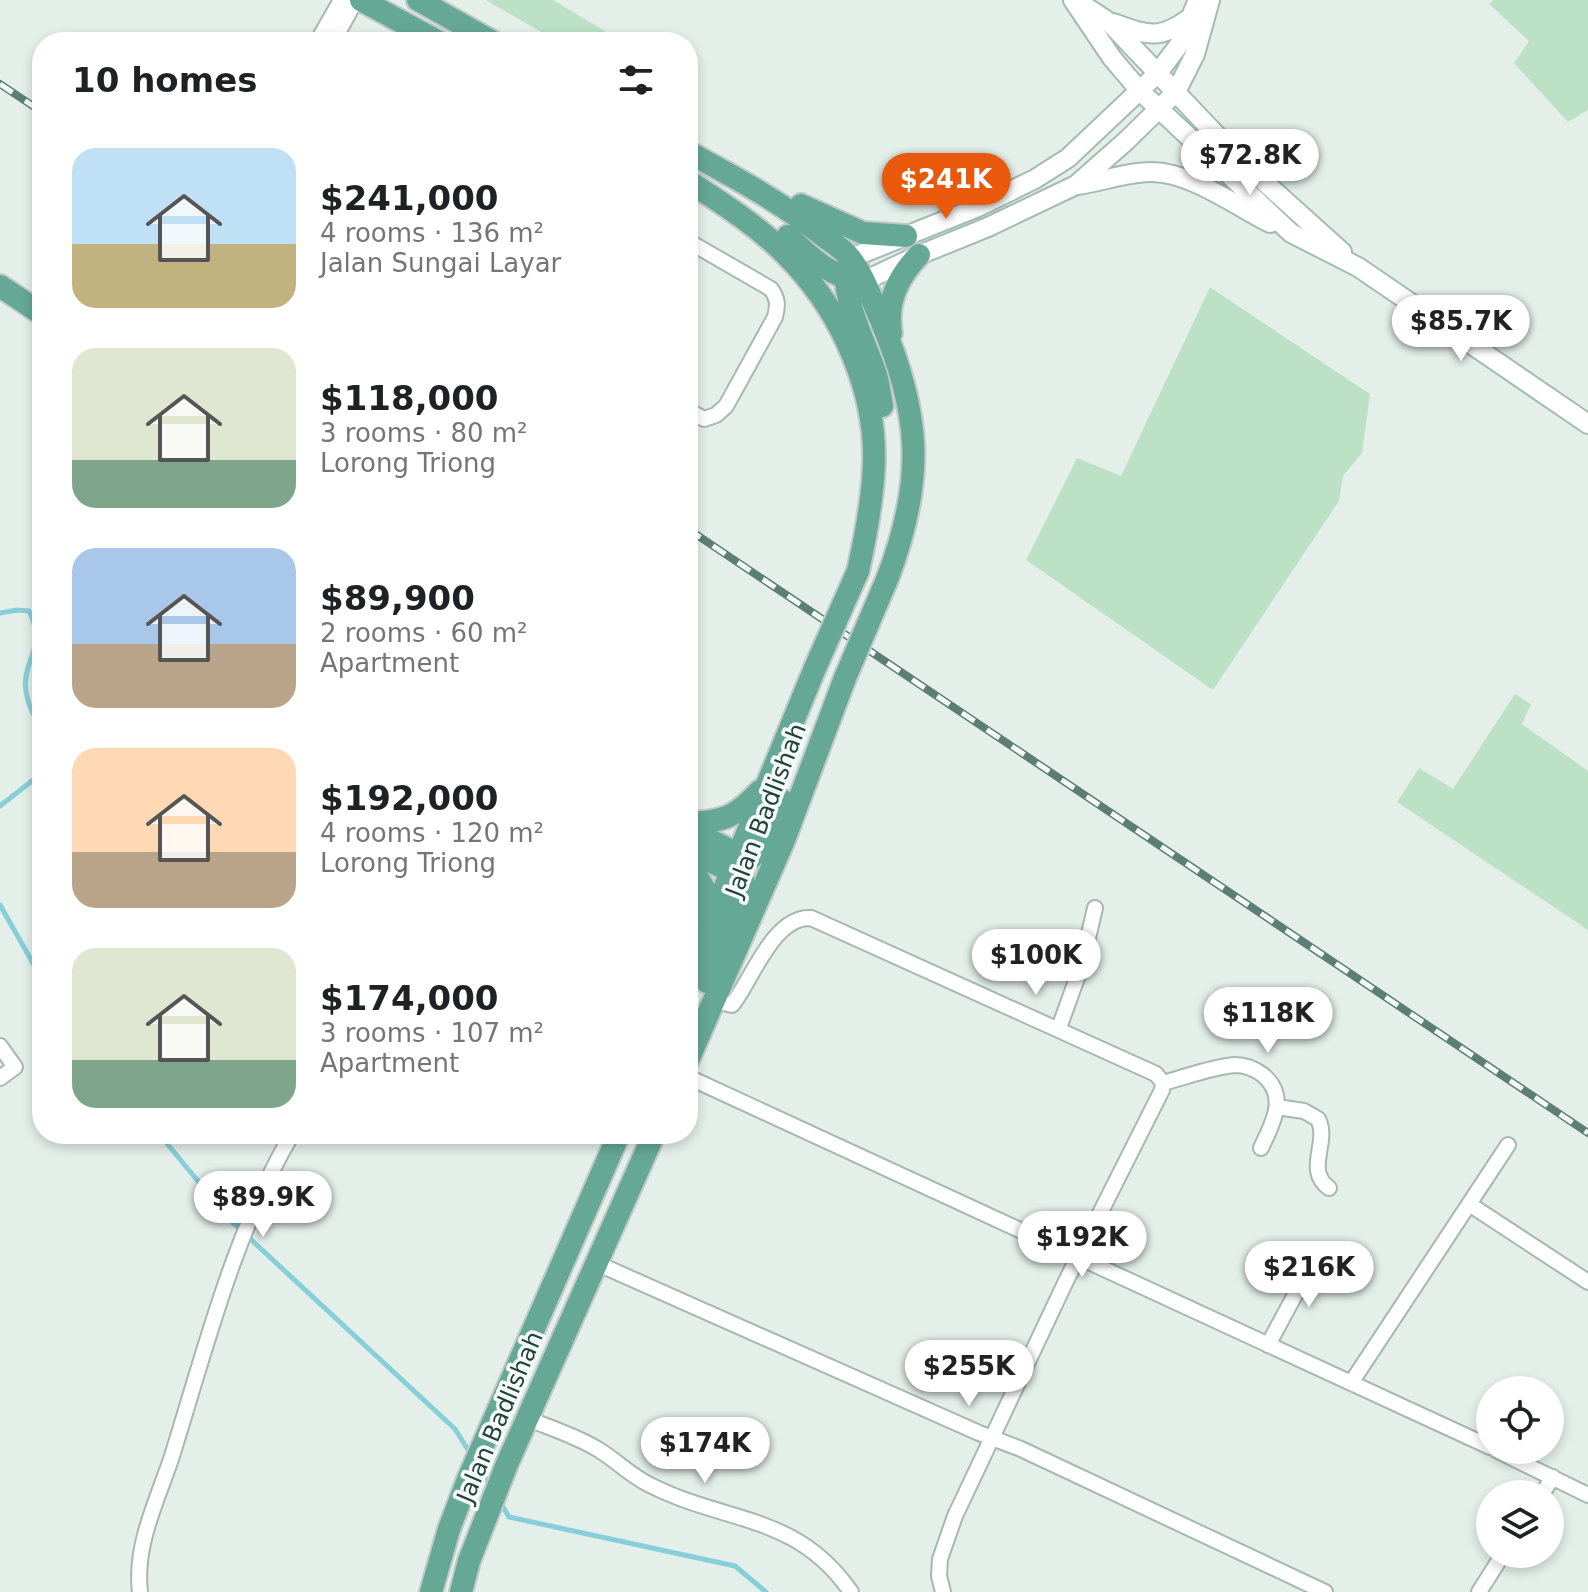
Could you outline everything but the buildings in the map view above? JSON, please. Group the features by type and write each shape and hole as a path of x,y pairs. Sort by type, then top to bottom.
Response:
{"main road":[{"path":"358,0 420,32"},
{"path":"418,0 475,32"},
{"path":"1074,0 1109,22 1156,35 1175,29 1195,8"},
{"path":"1074,0 1112,58 1140,91 1291,233"},
{"path":"1076,185 1176,92 1195,54 1210,0"},
{"path":"874,461 882,447 883,408 877,377 850,304 854,273 906,236 978,207 1035,179 1068,158 1157,74 1179,45 1195,8"},
{"path":"1109,22 1242,162 1358,267"},
{"path":"698,158 803,220 854,273 893,348"},
{"path":"717,200 745,208 767,221 822,267 854,273 919,255 988,227 1076,185 1146,172 1166,173 1225,198 1358,267 1588,424"},
{"path":"698,188 777,246 808,279 824,302 861,378 870,414 874,461"},
{"path":"762,193 787,198 863,233 906,236"},
{"path":"893,348 889,323 892,298 902,272 919,255"},
{"path":"0,286 32,307"},
{"name":"Jalan Badlishah","path":"698,1037 784,840 843,683 888,577 907,518 914,451 909,401 893,348"},
{"name":"Jalan Badlishah","path":"698,954 858,571 868,526 874,461"},
{"path":"698,853 737,863 763,846 818,712 843,683"},
{"path":"698,825 730,818 769,782"},
{"path":"698,834 737,863 743,879 738,904 698,1005"},
{"path":"698,878 705,890 710,926"},
{"name":"Jalan Badlishah","path":"431,1592 444,1541 469,1477 615,1144"},
{"name":"Jalan Badlishah","path":"461,1592 489,1507 526,1418 650,1144"}],"street":[{"path":"323,32 341,0"},
{"path":"339,32 358,0"},
{"path":"698,247 771,289 777,298 777,307 763,340 726,406 716,415 704,419 698,416"},
{"path":"1059,1028 1082,964 1095,908"},
{"path":"715,1001 732,1005 763,955 788,924 803,917 811,918 1059,1028 1156,1074 1163,1083 946,1536 939,1576 943,1592"},
{"path":"0,1046 15,1067 0,1078"},
{"path":"1163,1083 1239,1065 1255,1070 1268,1080 1278,1098 1261,1148"},
{"path":"698,1082 1476,1441"},
{"path":"1277,1107 1304,1111 1318,1119 1322,1130 1318,1177 1329,1188"},
{"path":"140,1592 142,1548 234,1261 257,1204 287,1144"},
{"path":"1351,1383 1508,1145"},
{"path":"1469,1204 1588,1282"},
{"path":"1268,1345 1316,1256"},
{"path":"596,1263 1021,1449 1325,1592"},
{"path":"526,1418 599,1450 633,1475 663,1491 762,1523 800,1540 830,1564 851,1592"},
{"path":"1526,1464 1588,1495"},
{"path":"1479,1592 1494,1568"}],"green space":[{"path":"486,0 553,0 607,32 541,32"},
{"path":"1494,0 1588,0 1588,110 1568,122 1514,63 1529,41 1489,4"},
{"path":"1210,287 1370,394 1362,453 1343,476 1339,501 1213,690 1026,560 1077,458 1121,476"},
{"path":"1515,694 1531,704 1522,724 1588,771 1588,930 1397,802 1419,768 1453,789"}],"waterway":[{"path":"0,613 29,611 32,620"},
{"path":"32,656 26,676 32,711"},
{"path":"0,806 32,781"},
{"path":"0,905 32,961"},
{"path":"167,1144 231,1221 455,1429 470,1453"},
{"path":"480,1468 491,1487"},
{"path":"500,1502 509,1517 735,1566 766,1592"}],"railway":[{"path":"0,84 32,105"},
{"path":"698,536 1588,1133"}]}
